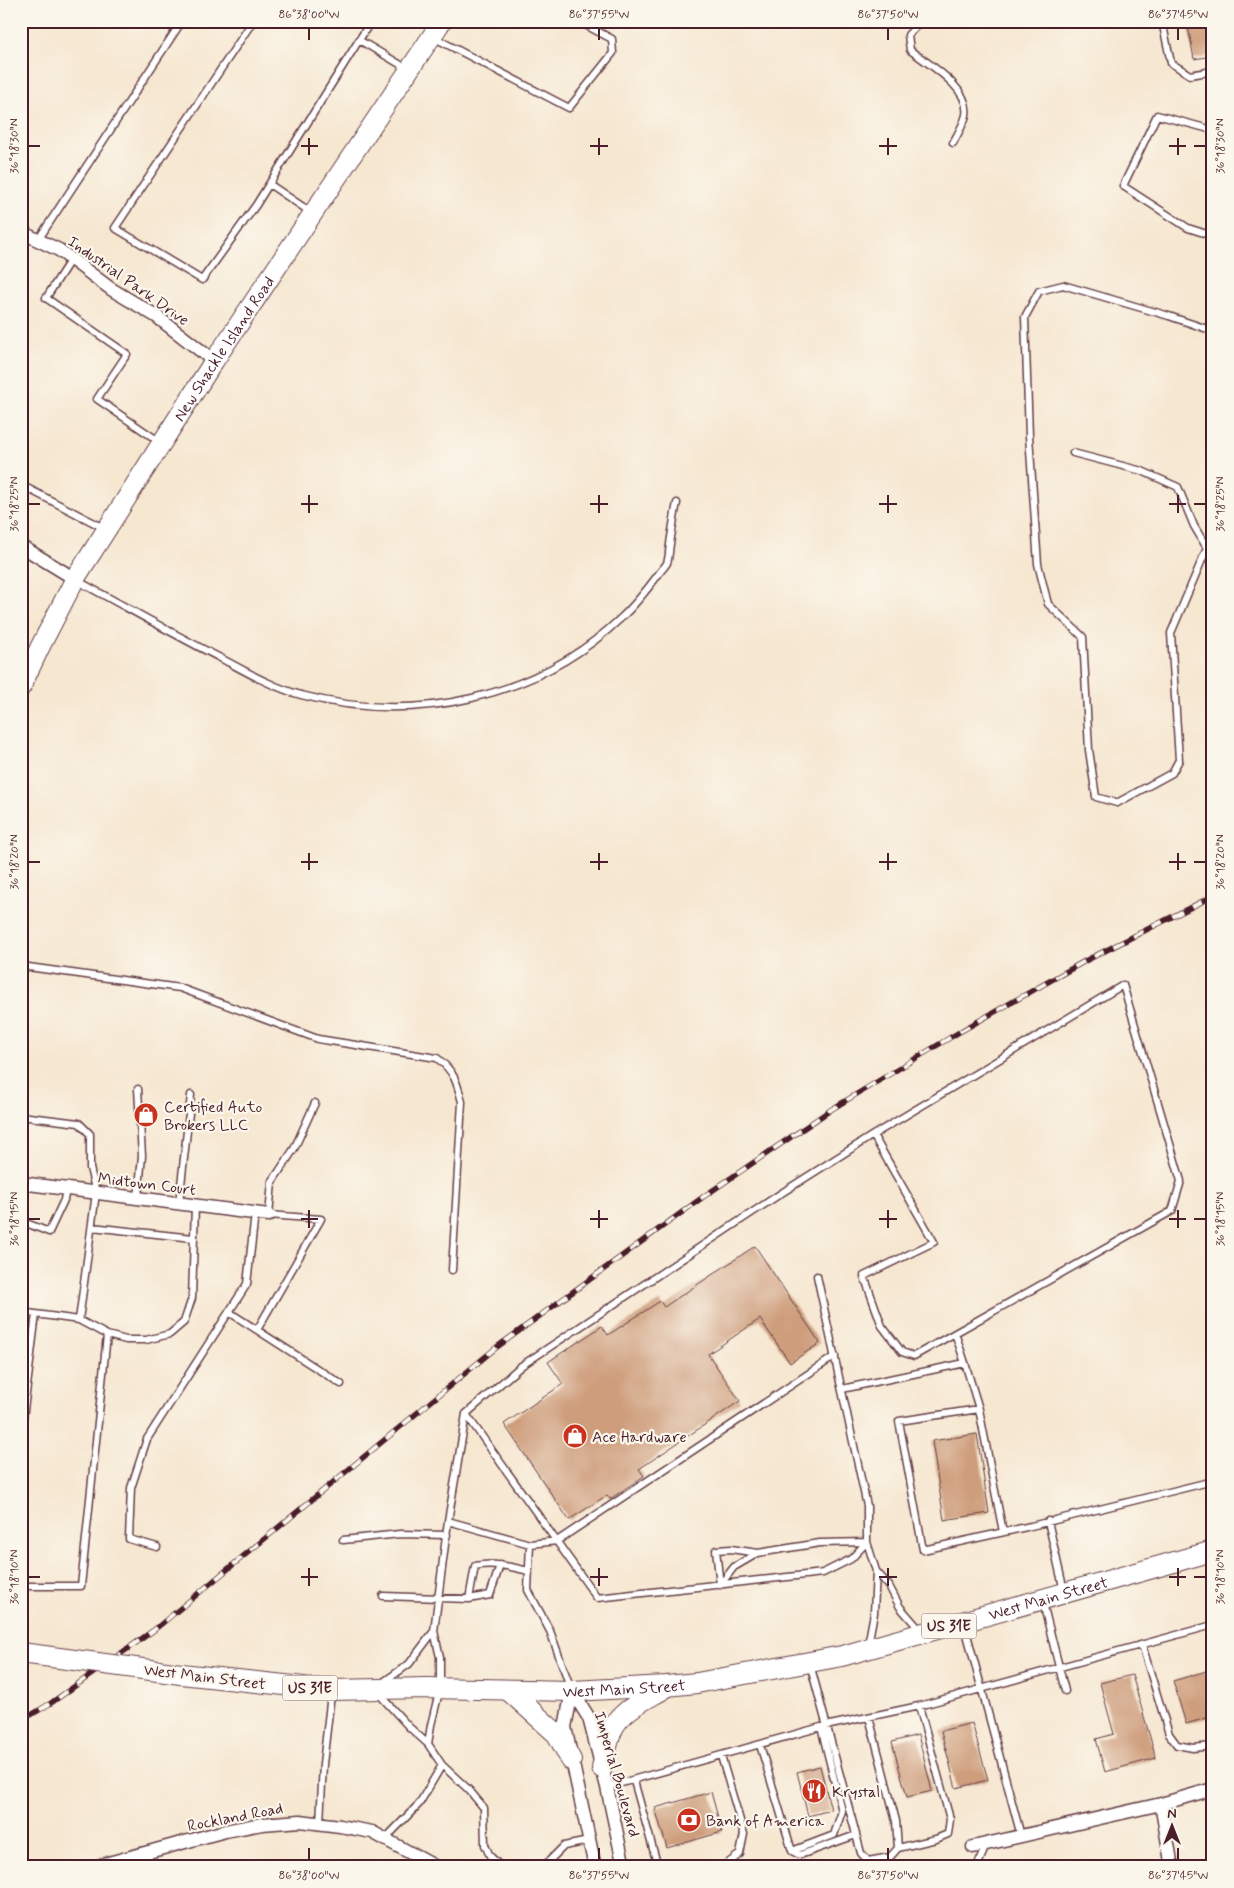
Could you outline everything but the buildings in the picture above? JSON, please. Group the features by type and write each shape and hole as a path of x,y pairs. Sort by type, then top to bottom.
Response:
{"main road":[{"name":"New Shackle Island Road","path":"21,687 40,645 75,579 214,361 437,29"},
{"name":"West Main Street","path":"21,1653 181,1674 332,1690 440,1688 572,1691 666,1686 697,1683 810,1662 867,1649 1213,1551"},
{"path":"602,1768 611,1732 620,1717 627,1710 666,1686"},
{"path":"508,1690 557,1734 571,1760"}],"street":[{"name":"Industrial Park Drive","path":"21,232 59,250 111,289 156,316 214,361"},
{"path":"21,546 75,579"},
{"name":"Midtown Court","path":"21,1183 268,1215"},
{"name":"Imperial Boulevard","path":"572,1691 565,1727 595,1867"},
{"name":"Imperial Boulevard","path":"572,1691 589,1718 607,1787 624,1867"},
{"path":"973,1847 1161,1804 1213,1789"},
{"path":"1161,1804 1172,1867"},
{"name":"Rockland Road","path":"94,1867 224,1832 262,1824 300,1821 372,1832 436,1867"}],"lane":[{"path":"38,240 182,21"},
{"path":"253,21 115,228 202,280 256,205 371,21"},
{"path":"437,29 570,108 613,52 612,39 578,21"},
{"path":"921,21 908,35 910,50 952,81 964,98 966,114 953,143"},
{"path":"1162,21 1171,63 1190,75 1213,71"},
{"path":"359,40 409,70"},
{"path":"1213,130 1157,115 1123,186 1188,228 1213,236"},
{"path":"269,184 313,214"},
{"path":"71,259 46,298 127,354 97,399 162,443"},
{"path":"1073,453 1142,471 1178,487 1194,526 1210,547 1170,633 1179,760 1172,773 1117,803 1096,797 1089,750 1083,637 1048,604 1038,564 1029,436 1025,317 1039,291 1063,285 1213,331"},
{"path":"21,485 107,529"},
{"path":"75,579 202,649 270,684 300,695 338,703 382,707 420,706 465,701 504,690 543,673 578,653 606,632 638,602 667,563 677,503"},
{"path":"21,966 180,988 318,1039 437,1058 449,1068 457,1084 462,1102 452,1270"},
{"path":"428,1744 440,1688 440,1657 434,1631 448,1521 466,1414 521,1366 780,1194 873,1135 1123,985 1180,1181 1172,1211 914,1356 902,1352 882,1326 864,1276 934,1242 873,1135"},
{"path":"138,1089 142,1156 138,1198"},
{"path":"179,1204 191,1094"},
{"path":"257,1330 322,1219 268,1215 272,1182 294,1149 315,1103"},
{"path":"21,1116 79,1123 90,1134 90,1168 96,1193 79,1320"},
{"path":"21,1221 49,1232 64,1200 66,1189"},
{"path":"21,1312 79,1320 107,1334 126,1340 146,1340 170,1334 184,1322 192,1298 195,1206"},
{"path":"157,1548 129,1539 131,1488 147,1438 247,1284 255,1213"},
{"path":"92,1227 193,1238"},
{"path":"818,1276 867,1506 867,1542 876,1571 874,1613 867,1649"},
{"path":"229,1312 341,1384"},
{"path":"21,1434 36,1314"},
{"path":"21,1586 81,1586 107,1334"},
{"path":"955,1334 966,1363 979,1409 1003,1532"},
{"path":"448,1521 530,1544 556,1541 835,1356"},
{"path":"842,1389 966,1363"},
{"path":"979,1409 899,1421 923,1550 1048,1522 1213,1481"},
{"path":"466,1414 597,1598 823,1574 851,1559 867,1542"},
{"path":"1048,1522 1064,1593"},
{"path":"342,1540 400,1534 446,1535"},
{"path":"720,1584 716,1550 731,1549 758,1553 820,1543 867,1542"},
{"path":"530,1544 528,1590 550,1631 572,1691"},
{"path":"720,1584 734,1567 758,1553"},
{"path":"469,1599 475,1566 485,1564 500,1565 529,1571"},
{"path":"383,1596 469,1599 490,1595 500,1565"},
{"path":"876,1571 888,1586 900,1608 923,1633"},
{"path":"1042,1600 1066,1691"},
{"path":"964,1622 1021,1836"},
{"path":"607,1787 634,1781 824,1726 919,1706 1213,1625"},
{"path":"434,1631 409,1664 375,1689 409,1727 428,1744 442,1765 469,1790 484,1808 485,1845 490,1856 501,1867"},
{"path":"1142,1644 1169,1734 1177,1745 1193,1748 1213,1746"},
{"path":"792,1851 834,1835 842,1811 810,1662"},
{"path":"320,1823 323,1764 332,1690"},
{"path":"824,1726 861,1853 868,1861 890,1857 898,1848 936,1839 948,1834 950,1819 919,1706"},
{"path":"868,1717 896,1821 898,1848"},
{"path":"760,1745 792,1851 800,1855 856,1835"},
{"path":"716,1867 727,1864 740,1854 744,1834 720,1756"},
{"path":"386,1839 419,1804 442,1765"},
{"path":"634,1781 658,1867"},
{"path":"543,1867 564,1846 589,1841"},
{"path":"977,1867 986,1844"}],"railway":[{"path":"21,1721 51,1703 154,1630 497,1347 703,1197 832,1109 961,1031 1085,961 1213,896"}],"place":[{"name":"Certified Auto Brokers LLC","path":"146,1115"},
{"name":"Ace Hardware","path":"575,1436"},
{"name":"Krystal","path":"814,1791"},
{"name":"Bank of America","path":"689,1820"}]}
